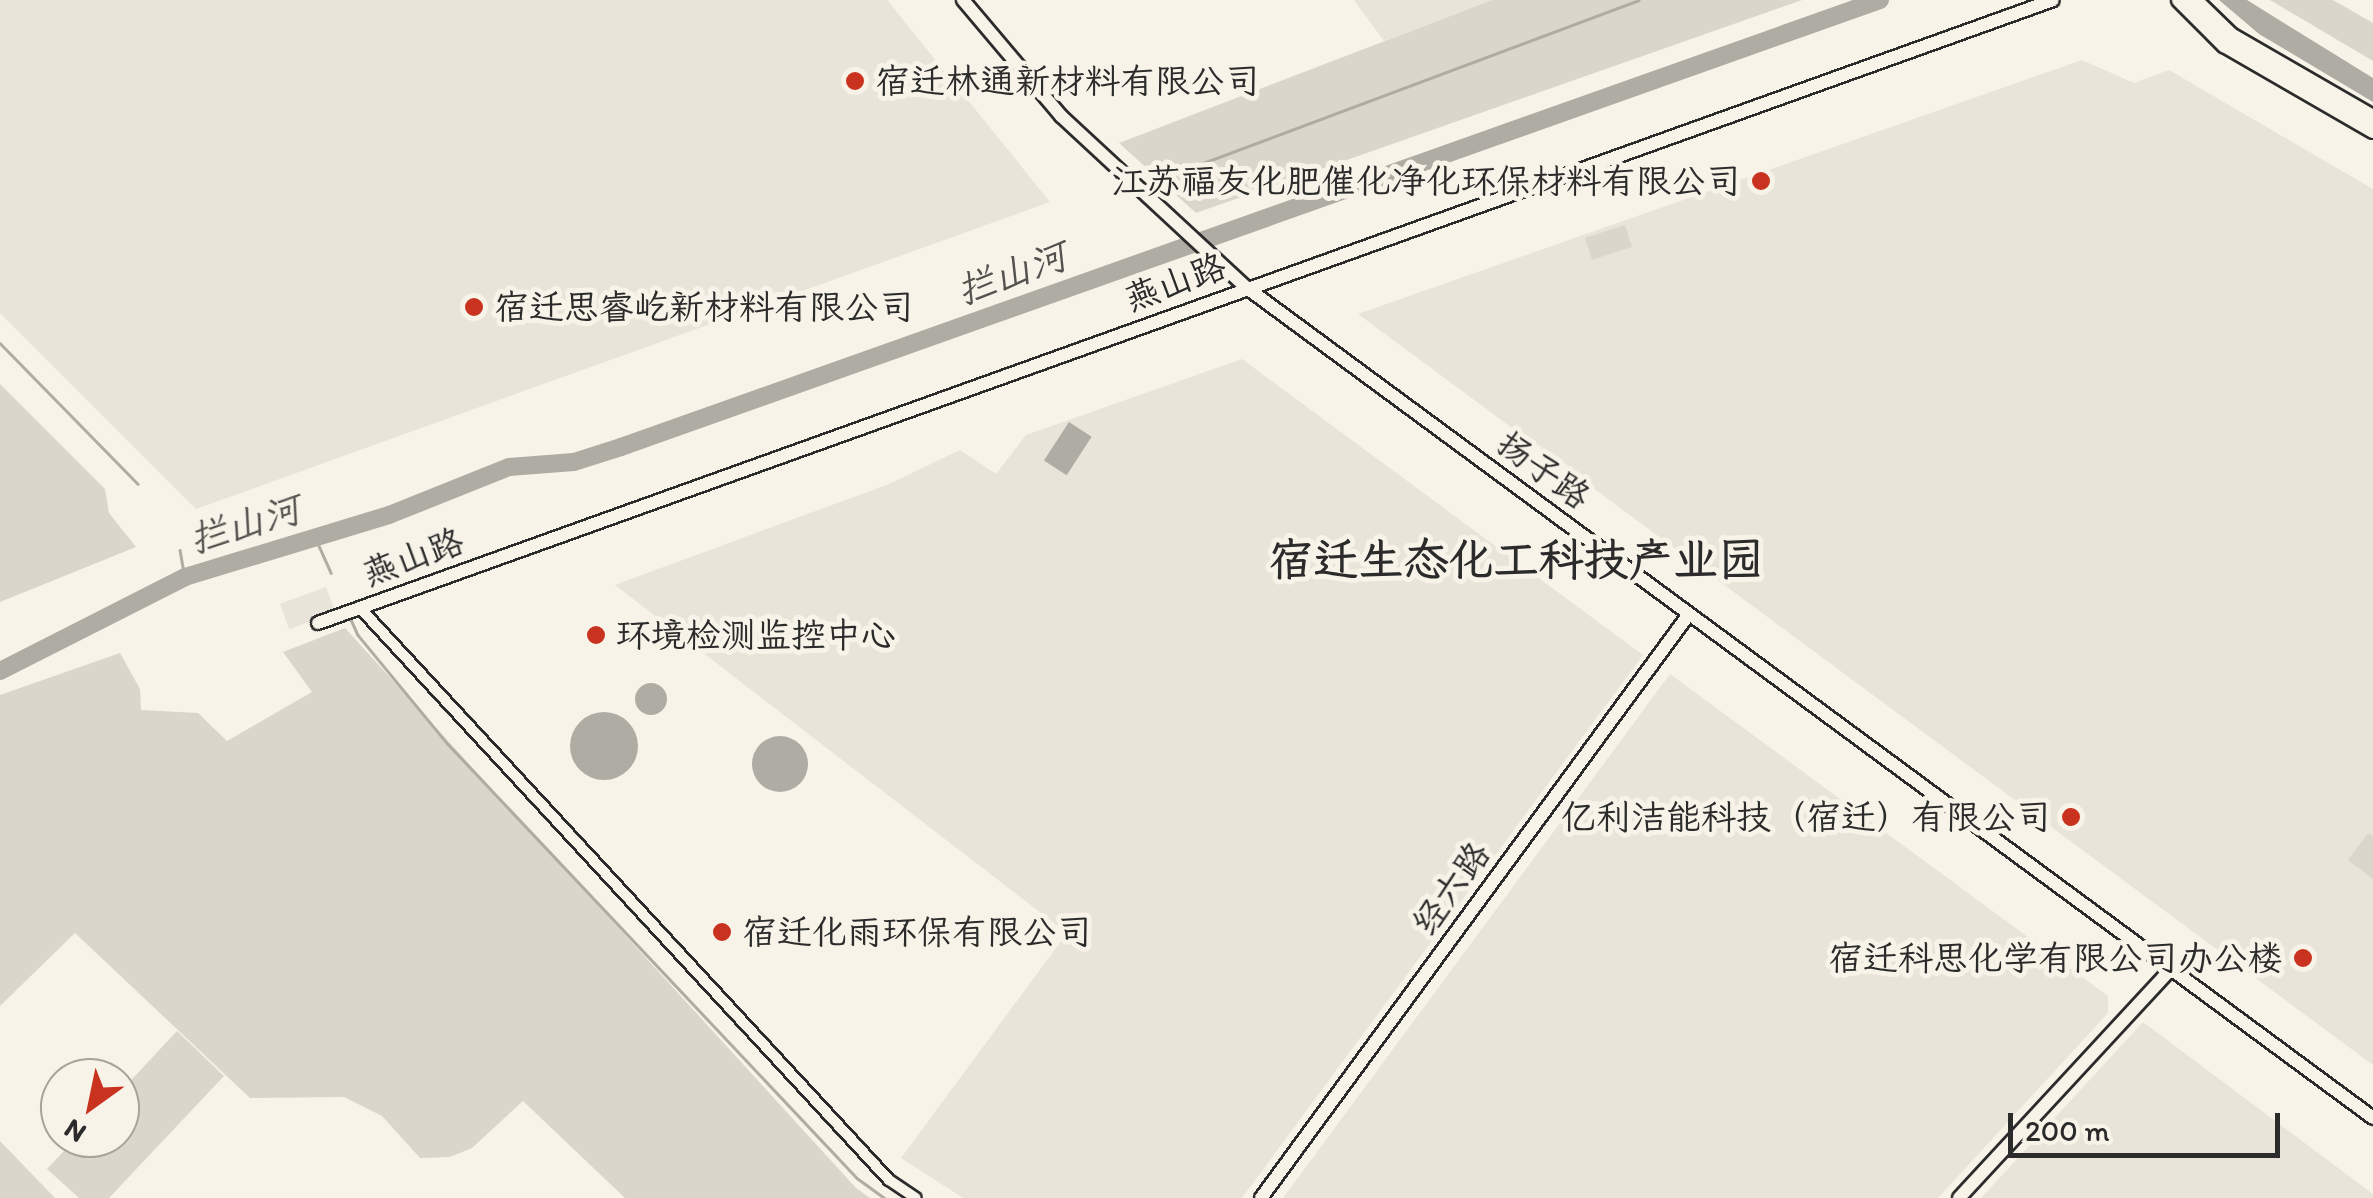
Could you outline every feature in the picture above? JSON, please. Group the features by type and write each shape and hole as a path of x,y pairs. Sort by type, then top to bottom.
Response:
{"main road":[{"path":"2179,0 2224,45 2373,132"},
{"path":"2195,0 2231,35 2373,118"}],"street":[{"name":"扬子路","path":"963,0 1061,116 1247,288 2373,1118"},
{"name":"燕山路","path":"318,623 2053,0"},
{"path":"352,611 889,1180 916,1198"},
{"name":"经六路","path":"1261,1198 1690,614"},
{"path":"1959,1198 2172,968"}],"shaded area":[{"path":"0,0 887,0 1050,202 196,509 0,313"},
{"path":"1354,0 1492,0 1384,41"},
{"path":"1492,0 1802,0 1196,213 1119,143"},
{"path":"2219,0 2247,0 2373,78 2373,102 2259,34"},
{"path":"2270,0 2333,0 2373,23 2373,61"},
{"path":"2082,60 2134,83 2169,70 2373,189 2373,1065 1358,314"},
{"path":"1625,225 1632,247 1592,260 1585,238"},
{"path":"1242,359 1643,655 1242,1198 963,1198 901,1158 1067,933 615,585 889,484 960,450 996,474 1026,435"},
{"path":"0,384 105,489 109,513 136,547 0,602"},
{"path":"1069,422 1092,437 1067,475 1044,461"},
{"path":"326,587 335,612 289,629 280,604"},
{"path":"345,628 856,1188 870,1198 625,1198 523,1101 472,1148 450,1157 420,1158 382,1116 344,1097 250,1098 75,933 0,1006 0,695 120,653 140,689 141,710 198,713 227,741 312,692 283,652"},
{"path":"1670,674 2108,996 2108,1013 1938,1198 1283,1198"},
{"path":"651,683 663,687 667,699 663,711 651,715 639,711 635,699 639,687"},
{"path":"604,712 617,714 628,722 636,733 636,759 628,770 617,778 604,780 591,778 580,770 572,759 570,746 572,733 580,722 591,714"},
{"path":"780,736 800,744 808,764 800,784 780,792 760,784 752,764 760,744"},
{"path":"2368,833 2373,836 2373,879 2348,860"},
{"path":"2143,1022 2373,1194 2373,1198 1981,1198"},
{"path":"177,1031 224,1076 109,1198 79,1198 47,1169 57,1158 140,1158 140,1071"},
{"path":"0,1141 55,1198 0,1198"}],"waterway":[{"path":"1171,175 1638,0"},
{"name":"拦山河","path":"0,671 185,577 389,515 509,467 574,462 621,447 1880,0"},
{"path":"0,343 138,484"},
{"path":"316,539 331,573"},
{"path":"180,550 185,577"},
{"path":"349,615 358,635 448,744 857,1178 885,1198"}],"place":[{"name":"宿迁林通新材料有限公司","path":"855,81"},
{"name":"江苏福友化肥催化净化环保材料有限公司","path":"1761,181"},
{"name":"宿迁思睿屹新材料有限公司","path":"474,307"},
{"name":"环境检测监控中心","path":"596,635"},
{"name":"亿利洁能科技（宿迁）有限公司","path":"2071,817"},
{"name":"宿迁化雨环保有限公司","path":"722,932"},
{"name":"宿迁科思化学有限公司办公楼","path":"2303,958"}],"district":[{"name":"宿迁生态化工科技产业园","path":"1516,560"}]}
